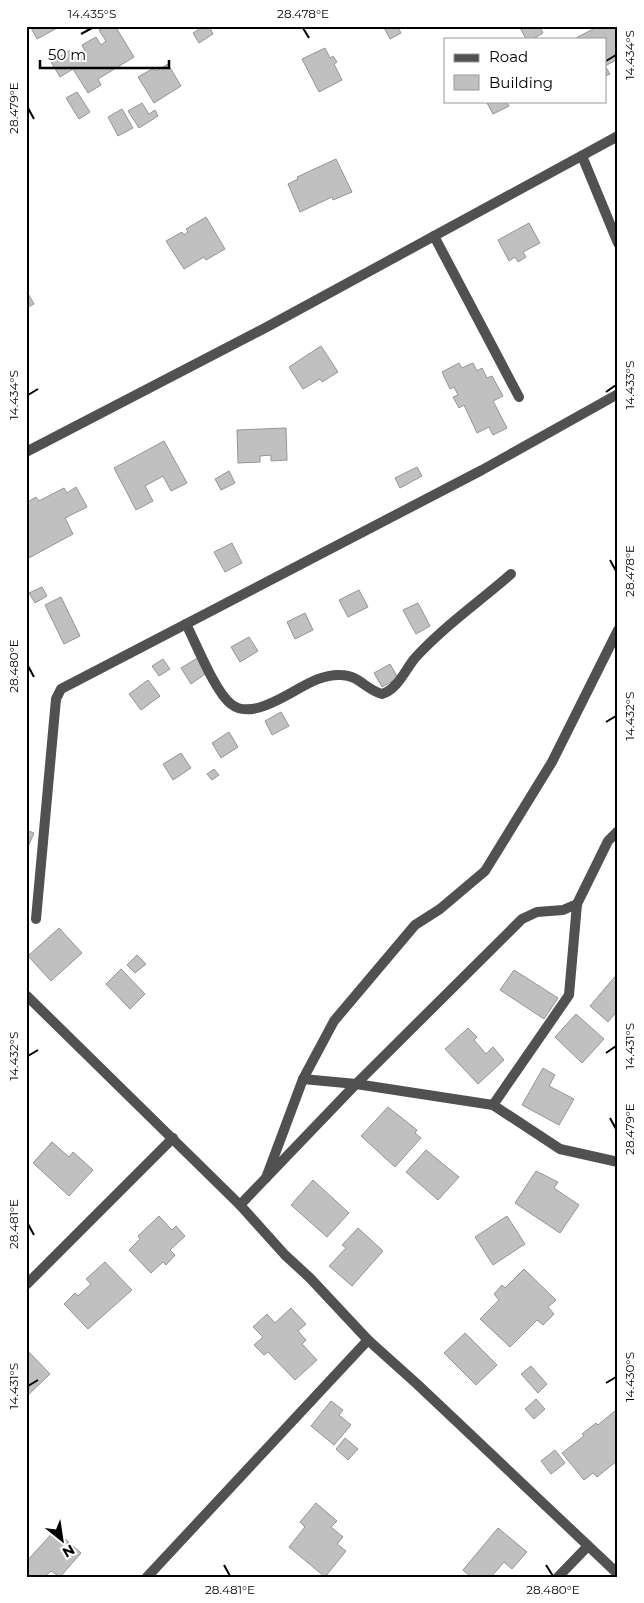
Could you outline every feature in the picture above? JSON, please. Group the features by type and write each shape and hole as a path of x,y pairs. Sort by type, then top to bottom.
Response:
{"street":[{"path":"26,452 265,328 618,136"},
{"path":"582,156 618,243"},
{"path":"434,236 519,397"},
{"path":"36,918 56,699 61,689 482,470 618,394"},
{"path":"186,624 221,693 231,705 249,709 265,706 310,682 339,674 352,676 382,694 396,685 414,660 430,643 511,574"},
{"path":"266,1178 303,1079 334,1021 415,925 440,909 485,871 552,762 618,630"},
{"path":"493,1105 568,995 577,904 608,841 618,831"},
{"path":"240,1205 356,1084 522,919 537,912 563,910 577,904"},
{"path":"26,995 240,1205 285,1255 310,1278 368,1340 618,1574"},
{"path":"303,1079 356,1084 493,1105 560,1149 618,1162"},
{"path":"26,1285 173,1138"},
{"path":"147,1577 368,1340"},
{"path":"558,1577 588,1546"}],"building":[{"path":"30,26 59,26 59,27 37,39"},
{"path":"106,26 115,26 134,57 98,79 101,85 88,93 73,69 60,77 51,62 70,50 75,58 85,51 82,45 96,37 101,45 106,41 99,30"},
{"path":"204,26 209,26 213,34 199,43 193,33"},
{"path":"383,26 397,26 401,33 390,39"},
{"path":"519,26 539,26 543,33 535,38 525,38"},
{"path":"599,26 618,26 618,59 606,65 606,38 576,38"},
{"path":"325,48 330,58 333,56 337,62 334,64 342,80 319,92 302,59"},
{"path":"168,64 181,86 154,103 138,77 154,68 156,71"},
{"path":"606,68 610,74 606,76"},
{"path":"77,92 90,112 79,119 66,98"},
{"path":"487,102 507,102 509,106 493,114"},
{"path":"142,103 149,114 155,110 158,116 139,128 128,111"},
{"path":"122,109 133,128 118,136 108,117"},
{"path":"336,159 352,192 333,200 332,197 300,212 288,184 298,179 297,177"},
{"path":"206,217 225,249 206,260 204,257 184,269 166,241 182,232 184,235 188,232 186,229"},
{"path":"529,223 540,243 523,252 526,257 518,262 515,257 509,261 498,240"},
{"path":"26,290 34,304 26,308"},
{"path":"321,346 338,372 322,382 320,379 303,389 289,367"},
{"path":"459,363 462,368 473,363 477,371 482,368 487,378 492,376 503,396 493,401 507,428 493,435 489,427 477,433 464,405 459,408 453,397 458,395 454,387 450,389 442,372"},
{"path":"286,428 287,460 271,461 271,455 260,456 260,462 238,463 237,430"},
{"path":"164,441 187,483 171,491 163,476 145,486 153,501 136,510 114,468"},
{"path":"417,467 422,476 400,488 395,478"},
{"path":"229,471 235,483 221,490 215,479"},
{"path":"76,487 87,507 65,518 73,534 27,559 26,503 36,497 39,501 64,488 67,493"},
{"path":"232,543 242,563 225,572 214,552"},
{"path":"42,587 47,596 35,603 29,593"},
{"path":"359,590 368,607 348,617 339,600"},
{"path":"61,597 80,636 64,644 45,605"},
{"path":"418,603 430,626 416,634 403,610"},
{"path":"305,613 313,630 295,639 287,622"},
{"path":"249,637 258,651 240,662 231,647"},
{"path":"199,657 208,672 191,684 181,668"},
{"path":"163,659 170,669 159,676 152,666"},
{"path":"390,664 398,678 382,687 374,673"},
{"path":"148,680 160,696 141,710 129,694"},
{"path":"281,712 289,726 272,735 265,721"},
{"path":"229,732 238,747 221,758 212,743"},
{"path":"181,753 191,768 173,780 163,764"},
{"path":"214,769 219,775 212,780 207,774"},
{"path":"26,830 34,833 26,851"},
{"path":"59,928 82,953 51,981 28,956"},
{"path":"137,955 146,964 135,973 127,965"},
{"path":"121,969 145,994 130,1009 106,984"},
{"path":"514,970 558,998 544,1019 500,990"},
{"path":"618,973 618,1010 608,1022 590,1006"},
{"path":"576,1014 604,1039 582,1063 555,1037"},
{"path":"468,1028 477,1037 474,1040 486,1054 493,1047 504,1060 478,1084 445,1049"},
{"path":"543,1068 555,1075 549,1086 574,1099 559,1125 522,1105"},
{"path":"388,1107 417,1130 415,1133 421,1138 395,1167 361,1136"},
{"path":"52,1142 69,1157 73,1152 93,1170 69,1196 33,1163"},
{"path":"426,1150 459,1177 438,1200 406,1172"},
{"path":"536,1171 558,1182 554,1188 579,1205 560,1233 515,1203"},
{"path":"313,1180 349,1213 327,1237 291,1205"},
{"path":"159,1216 172,1230 176,1226 185,1236 170,1250 175,1255 166,1265 163,1262 151,1273 129,1250 140,1239 138,1236"},
{"path":"507,1216 525,1244 493,1265 475,1237"},
{"path":"358,1228 383,1251 352,1286 329,1266 346,1248 342,1245"},
{"path":"105,1262 132,1290 88,1329 64,1304 75,1293 78,1296 91,1284 86,1279"},
{"path":"524,1269 556,1300 548,1307 554,1314 543,1325 537,1320 510,1347 480,1319 499,1300 494,1294 502,1285 505,1288"},
{"path":"291,1308 306,1324 298,1331 306,1340 302,1344 317,1360 295,1380 268,1352 264,1355 254,1345 263,1337 253,1327 267,1314 275,1323"},
{"path":"465,1333 497,1365 476,1385 444,1353"},
{"path":"26,1349 50,1374 26,1397"},
{"path":"531,1366 547,1384 538,1393 521,1374"},
{"path":"536,1399 545,1409 534,1419 525,1409"},
{"path":"331,1401 343,1410 339,1415 351,1425 334,1445 311,1426"},
{"path":"616,1410 618,1460 597,1477 593,1473 584,1480 562,1453 584,1436 582,1434 596,1423 598,1425"},
{"path":"345,1438 358,1449 348,1460 336,1449"},
{"path":"555,1450 565,1463 551,1474 541,1461"},
{"path":"316,1503 337,1521 331,1527 343,1537 337,1544 346,1551 325,1577 289,1547 305,1527 300,1522"},
{"path":"498,1528 527,1552 512,1569 504,1562 491,1577 471,1577 463,1570"},
{"path":"55,1530 81,1553 60,1577 51,1571 45,1577 26,1577 26,1562"}]}
